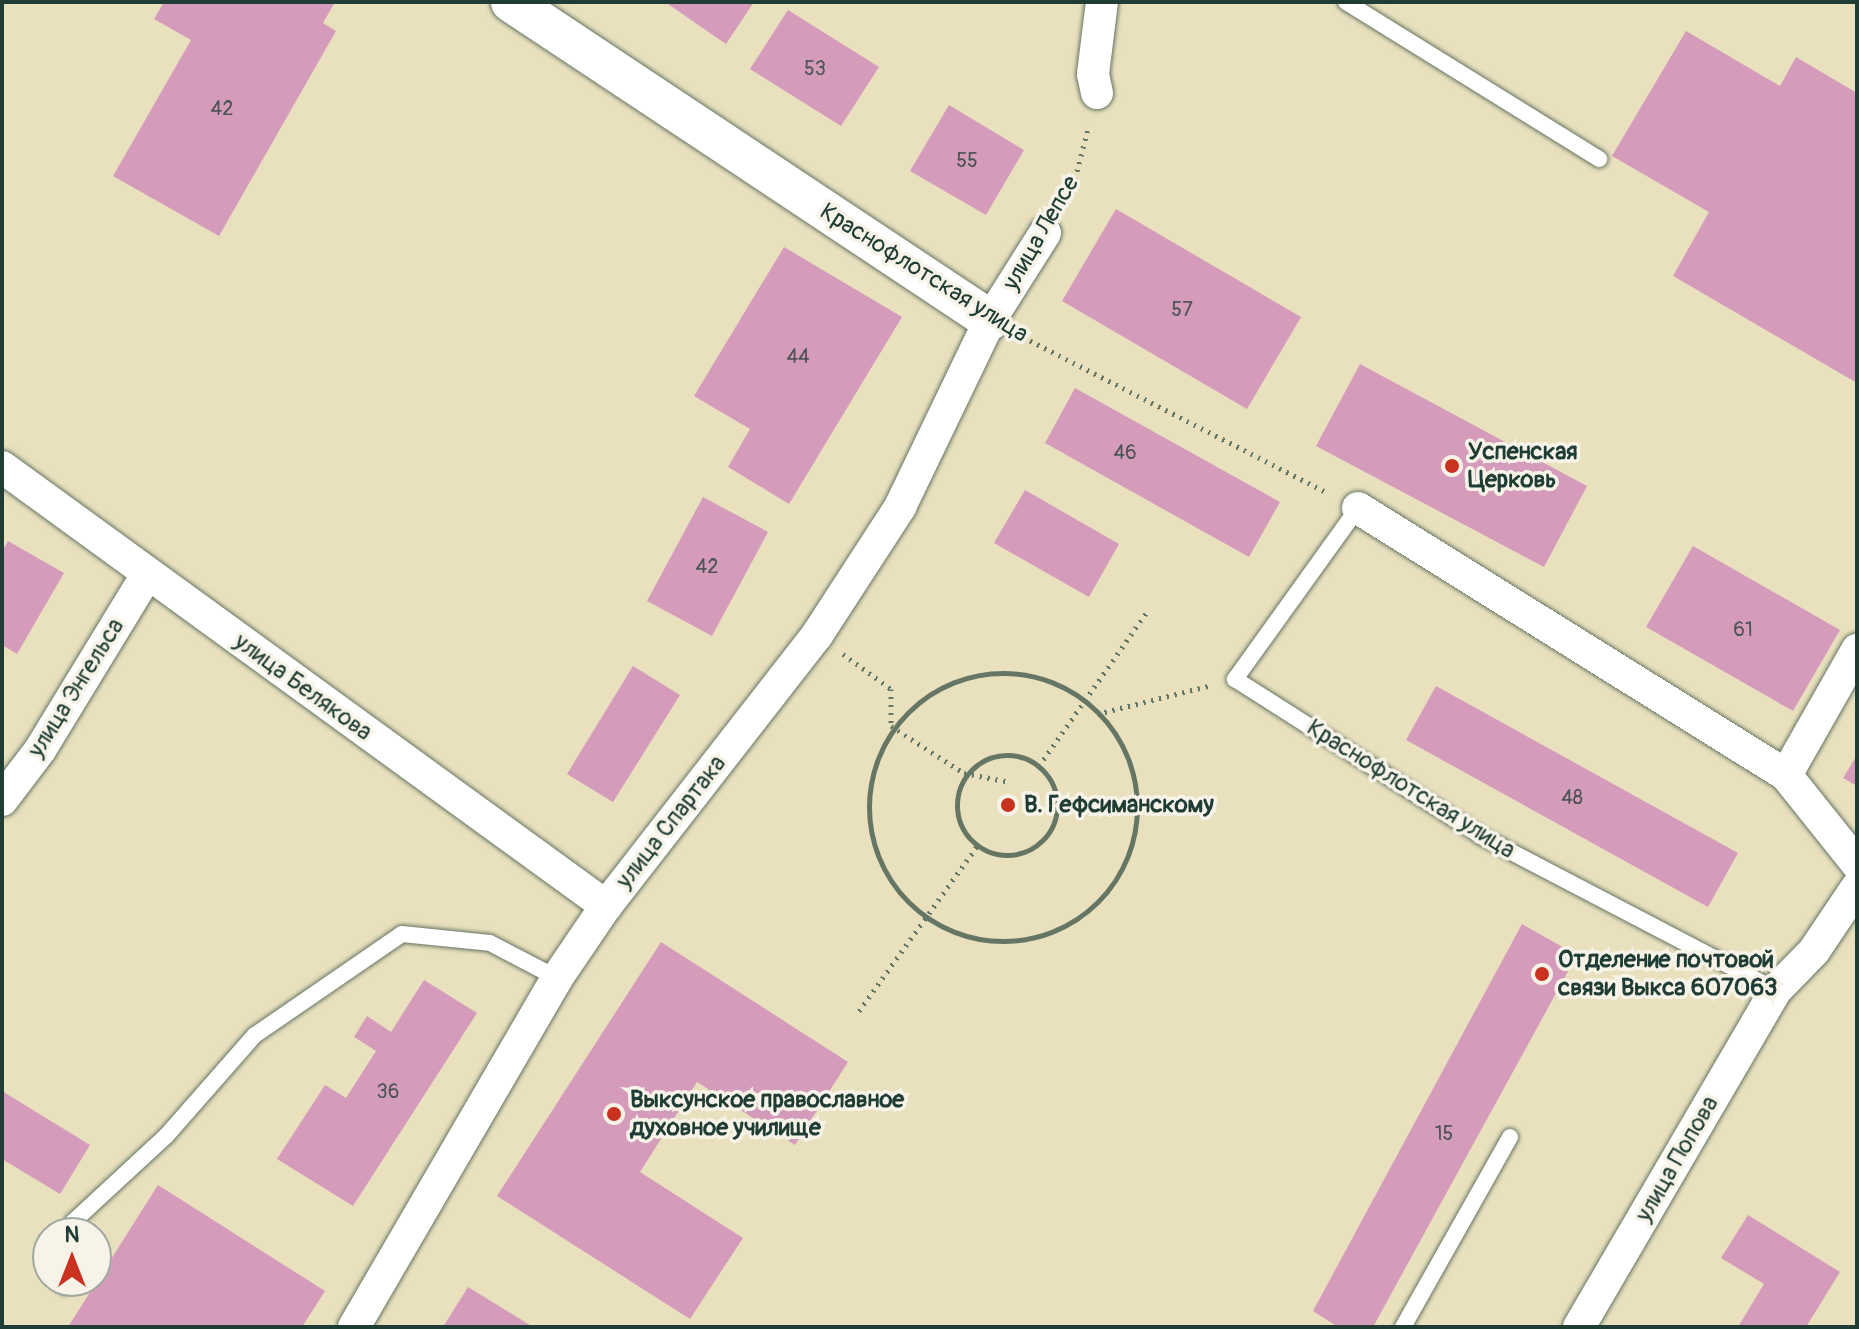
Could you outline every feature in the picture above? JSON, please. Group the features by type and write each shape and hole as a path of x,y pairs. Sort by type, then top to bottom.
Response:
{"street":[{"name":"Краснофлотская улица","path":"511,2 990,320"},
{"path":"1097,93 1093,74 1102,2"},
{"name":"улица Лепсе","path":"990,320 1045,233"},
{"name":"улица Спартака","path":"354,1327 557,978 606,906 825,622 900,507 990,320"},
{"name":"улица Белякова","path":"2,467 606,906"},
{"path":"1358,508 1786,775 1857,864"},
{"name":"улица Энгельса","path":"2,800 40,750 147,575"},
{"path":"1786,775 1857,650"},
{"name":"улица Попова","path":"1579,1327 1776,990 1814,951 1857,887"}],"lane":[{"path":"1346,2 1599,159"},
{"path":"1235,679 1358,508"},
{"name":"Краснофлотская улица","path":"1235,679 1481,836 1776,990"},
{"path":"78,1217 167,1135 255,1035 402,934 490,943 557,978"},
{"path":"1403,1327 1510,1137"}],"path":[{"name":"улица Лепсе","path":"1045,233 1075,179 1097,93"},
{"name":"Краснофлотская улица","path":"990,320 1358,508"},
{"path":"1039,766 1147,612"},
{"path":"874,677 891,689 891,726 873,775 870,828 888,876 904,898 930,917 971,937 1024,939 1073,921 1112,886 1134,838 1136,787 1118,737 1086,703 1035,677 983,674 933,692 891,726"},
{"path":"1096,714 1235,679"},
{"path":"891,726 964,773 1010,782"},
{"path":"1001,755 1039,766 1058,799 1047,837 1014,855 977,846 957,812 964,773 1001,755"},
{"path":"859,1011 930,917 977,846"}],"building":[{"path":"164,2 335,2 323,23 336,31 219,236 113,176 191,40 154,19"},
{"path":"665,2 754,2 726,44"},
{"path":"788,10 879,67 841,126 750,69"},
{"path":"1686,31 1780,86 1796,57 1857,93 1857,383 1673,276 1709,212 1612,156"},
{"path":"949,105 1024,150 986,215 910,171"},
{"path":"1116,209 1301,317 1247,409 1062,301"},
{"path":"784,247 902,317 789,504 728,467 750,429 694,396"},
{"name":"Успенская Церковь","path":"1360,364 1587,486 1544,567 1316,446"},
{"path":"1075,388 1280,502 1249,557 1045,443"},
{"path":"1025,490 1119,544 1089,597 994,543"},
{"path":"703,497 768,532 712,636 647,601"},
{"path":"8,541 64,573 17,654 2,645 2,552"},
{"path":"1693,546 1840,630 1793,711 1646,627"},
{"path":"633,666 680,695 613,802 567,774"},
{"path":"1436,686 1738,853 1708,907 1406,740"},
{"path":"1857,755 1857,786 1843,778"},
{"path":"1522,924 1577,955 1373,1327 1338,1327 1313,1311"},
{"name":"Выксунское православное духовное училище","path":"661,942 848,1062 795,1145 697,1082 640,1172 743,1238 690,1319 497,1196"},
{"path":"424,980 477,1013 353,1206 277,1159 325,1085 346,1098 376,1051 354,1037 367,1016 391,1032"},
{"path":"2,1091 90,1145 60,1194 2,1159"},
{"path":"158,1185 325,1291 302,1327 68,1327 87,1297 112,1297 112,1258"},
{"path":"1748,1215 1840,1272 1806,1327 1738,1327 1764,1284 1721,1258"},
{"path":"468,1287 533,1327 443,1327"}],"place":[{"name":"Успенская Церковь","path":"1452,466"},
{"name":"В. Гефсиманскому","path":"1008,805"},
{"name":"Отделение почтовой связи Выкса 607063","path":"1542,974"},
{"name":"Выксунское православное духовное училище","path":"614,1114"}]}
